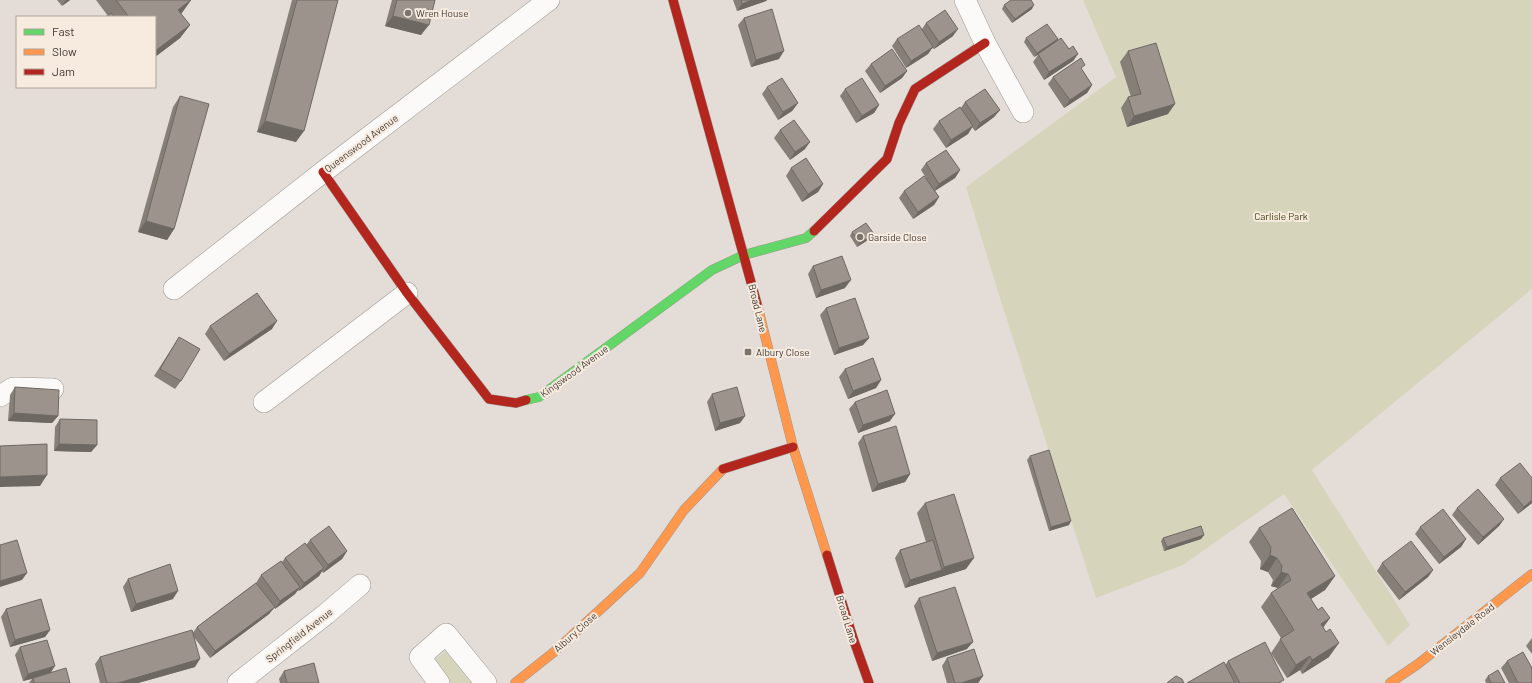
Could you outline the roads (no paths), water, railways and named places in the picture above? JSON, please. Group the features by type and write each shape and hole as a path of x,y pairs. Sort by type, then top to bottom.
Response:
{"street":[{"name":"Queenswood Avenue","path":"174,289 323,172 549,0"},
{"name":"Broad Lane","path":"673,0 744,255 793,447 854,641 869,683"},
{"path":"965,0 985,43 1023,112"},
{"path":"744,255 806,238 887,159 899,123 915,89 985,43"},
{"name":"Kingswood Avenue","path":"323,172 407,293 489,399 516,404 539,397 712,270 744,255"},
{"path":"264,402 407,293"},
{"path":"0,396 13,388 53,389"},
{"name":"Albury Close","path":"514,683 554,652 640,573 684,510 724,469 793,447"},
{"name":"Wensleydale Road","path":"1390,683 1418,664 1532,574"},
{"name":"Springfield Avenue","path":"238,683 326,614 360,585"},
{"path":"439,683 420,657 446,634 486,683"}],"place":[{"name":"Wren House","path":"408,13"},
{"name":"Garside Close","path":"860,237"},
{"name":"Albury Close","path":"748,352"}],"park label":[{"name":"Carlisle Park","path":"1281,216"}]}
